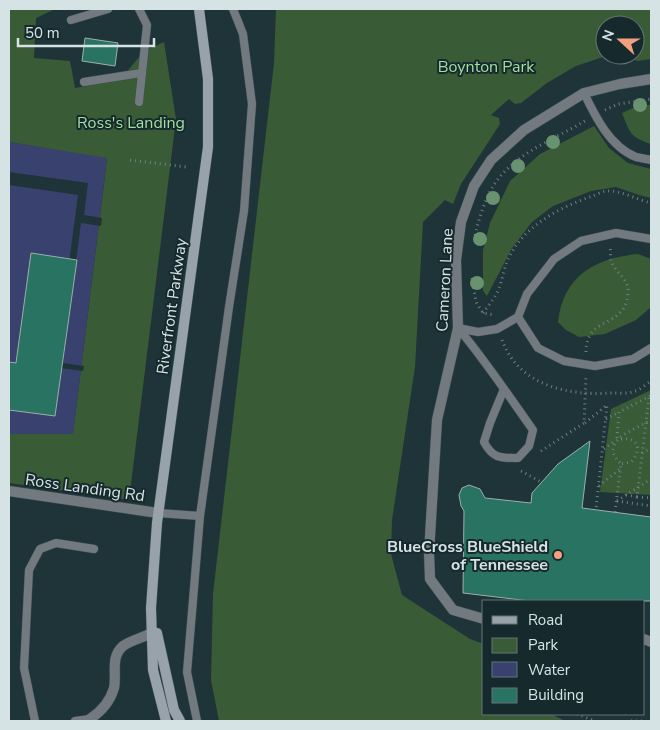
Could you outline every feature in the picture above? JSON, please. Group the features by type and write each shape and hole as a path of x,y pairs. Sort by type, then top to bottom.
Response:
{"main road":[{"name":"Riverfront Parkway","path":"166,721 153,670 151,608 158,513 208,147 208,79 199,9"},
{"name":"Riverfront Parkway","path":"151,608 174,710 180,721"}],"street":[{"name":"Cameron Lane","path":"482,618 453,610 430,579 429,553 437,420 458,328 456,260 461,222 474,186 491,160 524,130 584,93 651,79"},
{"name":"Ross Landing Rd","path":"9,491 158,513"},
{"path":"90,720 102,710 110,698 114,688 114,665 117,654 123,646 152,633"}],"lane":[{"path":"71,20 108,9"},
{"path":"139,102 147,25 140,9"},
{"path":"197,721 188,672 200,516 244,211 252,114 242,34 233,9"},
{"path":"84,82 141,74"},
{"path":"584,93 595,115 617,145 635,156 651,160"},
{"path":"458,328 478,332 498,329 518,317 527,294 554,259 581,241 616,233 651,238"},
{"path":"518,317 538,348 564,361 595,366 633,359 651,348"},
{"path":"458,328 504,389 532,430 530,446 518,458 500,458 490,452 484,442 504,389"},
{"path":"158,513 200,516"},
{"path":"35,721 24,668 29,570 40,549 56,543 94,549"},
{"path":"75,721 90,720"}],"path":[{"path":"474,239 480,215 492,188 506,170 529,152 595,115 618,104 651,99"},
{"path":"130,160 186,167"},
{"path":"483,313 498,290 510,254 522,239 544,220 583,199 607,191 623,193 632,198 651,203"},
{"path":"472,271 476,302 483,313"},
{"path":"483,313 495,314"},
{"path":"501,337 506,352 528,376 556,389 585,394 634,392 651,381"},
{"path":"606,419 650,396"},
{"path":"638,497 650,396"},
{"path":"584,423 607,405 604,450 596,509"},
{"path":"615,512 621,466 612,451 617,439 619,412"},
{"path":"604,450 617,439 651,420"},
{"path":"617,439 628,438 634,442 638,448 637,456"},
{"path":"599,487 621,466 631,462 651,448"},
{"path":"617,501 651,479"},
{"path":"626,496 651,498"},
{"path":"617,501 651,506"},
{"path":"580,715 595,721"},
{"path":"630,721 642,721"}],"green space":[{"name":"Ross's Landing","path":"9,9 55,9 36,18 34,58 70,61 75,88 120,80 144,51 164,42 176,119 129,500 9,483 9,434 73,433 107,159 9,142"},
{"name":"Boynton Park","path":"276,9 651,9 651,59 645,60 645,15 595,15 595,60 576,66 547,83 521,103 515,104 509,99 491,115 499,118 500,124 461,184 453,204 445,200 423,222 415,367 392,520 391,554 402,595 470,639 482,643 482,715 553,715 565,721 219,721 211,680 213,594 274,63"},
{"path":"640,105 651,105 651,144 639,139 632,133 622,113"},
{"path":"594,126 609,148 628,163 651,169 651,198 616,187 591,191 553,206 532,222 512,248 487,296 483,291 483,250 490,223 510,181 540,154"},
{"path":"638,254 651,259 651,307 636,320 605,334 579,337 566,330 558,322 561,306 567,293 574,281 584,272 608,260"},
{"path":"651,390 651,495 600,492 611,409"}],"water":[{"path":"9,142 107,158 73,434 9,434"}],"pier":[{"path":"9,172 88,183 84,215 102,218 101,226 81,223 63,363 84,366 83,371 61,368 55,416 9,410 9,402 50,407 78,195 9,185"}],"building":[{"path":"85,38 118,43 115,66 82,61"},
{"path":"31,253 77,260 55,416 9,410 9,362 16,363"},
{"name":"BlueCross BlueShield of Tennessee","path":"590,441 582,508 651,517 651,601 522,600 463,593 464,511 459,495 462,488 469,485 480,489 485,498 531,503 532,493 558,464"}],"place":[{"name":"BlueCross BlueShield of Tennessee","path":"558,555"}]}
